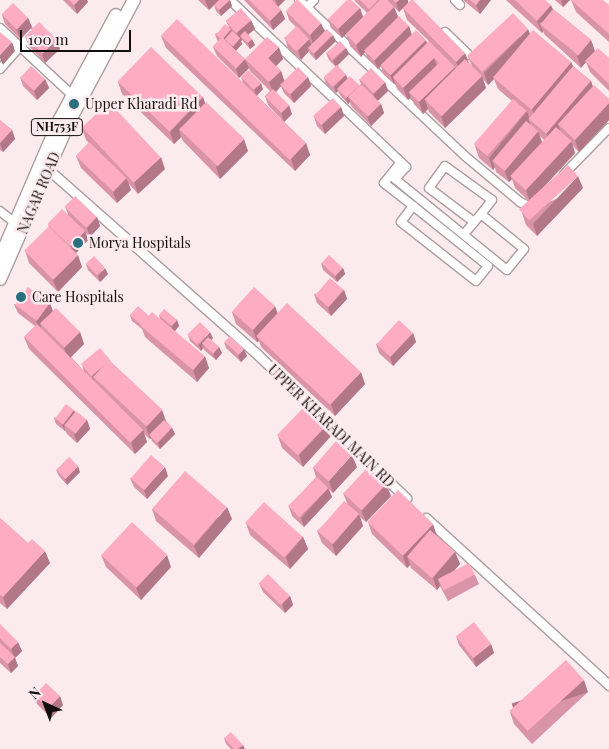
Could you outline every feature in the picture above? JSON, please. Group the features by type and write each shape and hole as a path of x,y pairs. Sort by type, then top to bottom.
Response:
{"highway":[{"name":"NAGAR ROAD","path":"0,258 72,95 124,0"},
{"name":"NAGAR ROAD","path":"0,279 85,90 134,0"}],"street":[{"path":"230,0 406,166 396,179 507,270 524,249 480,214"},
{"path":"299,0 410,108 520,202 529,206 546,192"},
{"path":"307,7 314,0"},
{"path":"0,69 40,24"},
{"path":"437,24 469,55"},
{"path":"0,28 19,48 72,95"},
{"path":"558,180 609,128"},
{"path":"401,162 384,183 413,206 488,266 476,281 401,222 413,206"},
{"path":"464,234 474,222 480,214 492,200 445,166 429,188 474,222"},
{"name":"UPPER KHARADI MAIN RD","path":"49,170 258,355 465,556 609,685"},
{"path":"0,211 16,224"}],"building":[{"path":"69,0 79,0 74,5"},
{"path":"219,0 230,0 219,10 214,5"},
{"path":"249,0 272,0 281,10 270,21"},
{"path":"296,0 321,23 310,35 286,11"},
{"path":"347,0 351,0 360,8 338,29 328,19"},
{"path":"360,0 378,0 369,9"},
{"path":"380,0 387,0 394,7 356,45 346,34"},
{"path":"411,0 465,53 456,62 403,8"},
{"path":"470,0 480,0 476,5"},
{"path":"515,0 545,0 551,5 537,21"},
{"path":"571,0 603,0 609,5 609,34"},
{"path":"13,3 28,18 17,29 2,14"},
{"path":"241,8 251,20 236,33 226,21"},
{"path":"553,9 591,40 578,55 540,25"},
{"path":"513,13 528,29 482,72 467,56"},
{"path":"399,16 409,26 374,61 364,51"},
{"path":"177,19 306,143 290,160 161,36"},
{"path":"39,22 57,40 43,54 25,36"},
{"path":"225,24 231,29 222,40 216,35"},
{"path":"297,26 309,39 296,51 284,38"},
{"path":"327,29 333,35 314,54 308,48"},
{"path":"416,30 426,40 391,75 381,65"},
{"path":"533,30 571,62 531,110 493,77"},
{"path":"232,31 240,38 233,47 225,39"},
{"path":"245,31 252,39 248,43 240,36"},
{"path":"0,32 12,42 0,55"},
{"path":"222,37 245,59 236,69 213,46"},
{"path":"267,37 279,47 268,58 281,71 269,82 245,59"},
{"path":"340,41 346,48 332,60 326,53"},
{"path":"429,41 455,67 419,102 409,92 439,63 434,58 403,88 393,77"},
{"path":"151,47 203,97 169,132 118,82"},
{"path":"598,48 609,58 609,84 585,61"},
{"path":"465,59 482,76 442,116 425,99"},
{"path":"337,65 346,75 332,87 324,77"},
{"path":"31,66 45,79 34,91 20,78"},
{"path":"573,66 591,81 546,134 529,119"},
{"path":"298,67 308,77 290,95 280,85"},
{"path":"371,68 385,82 374,93 360,79"},
{"path":"248,70 261,83 254,90 241,77"},
{"path":"350,76 359,85 346,98 337,89"},
{"path":"361,84 381,104 368,117 348,97"},
{"path":"594,85 609,99 609,103 575,140 558,124"},
{"path":"273,89 289,105 281,113 265,97"},
{"path":"333,98 341,107 321,125 313,116"},
{"path":"513,99 527,111 487,156 474,144"},
{"path":"109,102 161,158 134,183 82,127"},
{"path":"206,102 244,139 218,166 180,129"},
{"path":"0,120 12,130 0,143"},
{"path":"526,121 538,131 505,171 493,161"},
{"path":"556,127 571,141 526,190 510,176"},
{"path":"89,142 126,178 113,192 76,156"},
{"path":"568,165 578,176 529,220 519,209"},
{"path":"75,196 97,217 86,228 65,207"},
{"path":"62,209 85,231 70,246 47,224"},
{"path":"49,226 78,255 53,280 24,251"},
{"path":"329,255 343,268 335,276 321,263"},
{"path":"94,256 105,268 97,275 86,264"},
{"path":"330,278 344,290 328,307 315,295"},
{"path":"28,287 50,303 37,321 15,305"},
{"path":"254,287 275,306 253,330 232,312"},
{"path":"287,303 361,372 330,405 256,336"},
{"path":"138,306 149,316 141,325 130,315"},
{"path":"56,308 80,332 64,348 40,324"},
{"path":"164,309 177,320 172,326 159,315"},
{"path":"152,312 205,356 193,370 140,326"},
{"path":"399,320 413,333 390,357 376,344"},
{"path":"200,322 210,332 197,345 187,335"},
{"path":"37,324 143,430 130,443 24,337"},
{"path":"230,336 244,349 238,355 225,342"},
{"path":"208,337 219,347 213,354 202,344"},
{"path":"100,348 110,360 91,376 81,364"},
{"path":"109,360 162,410 147,427 93,377"},
{"path":"66,404 74,410 63,424 55,418"},
{"path":"306,405 327,425 298,455 277,435"},
{"path":"76,411 87,420 76,434 65,425"},
{"path":"164,420 172,428 157,443 149,435"},
{"path":"336,441 352,455 329,481 313,467"},
{"path":"151,455 165,467 144,490 131,478"},
{"path":"69,457 78,466 65,479 56,470"},
{"path":"368,467 386,484 362,510 343,493"},
{"path":"185,471 227,507 194,545 152,509"},
{"path":"317,477 328,488 299,517 288,506"},
{"path":"398,490 433,524 403,556 367,522"},
{"path":"344,501 359,514 333,544 318,531"},
{"path":"264,502 303,537 284,558 245,523"},
{"path":"0,518 28,543 32,539 45,551 3,597 0,595"},
{"path":"132,522 167,555 136,588 101,555"},
{"path":"430,530 455,552 432,578 407,556"},
{"path":"469,563 475,575 444,590 438,579"},
{"path":"268,574 290,596 281,605 259,583"},
{"path":"474,622 491,644 473,658 456,636"},
{"path":"0,624 18,642 11,649 0,638"},
{"path":"0,643 15,657 8,664 0,657"},
{"path":"566,660 584,680 528,731 510,711"},
{"path":"46,683 60,696 48,708 34,695"},
{"path":"231,732 243,745 238,749 234,749 224,738"}],"place":[{"name":"Upper Kharadi Rd","path":"74,104"},
{"name":"Morya Hospitals","path":"78,243"},
{"name":"Care Hospitals","path":"21,297"}]}
